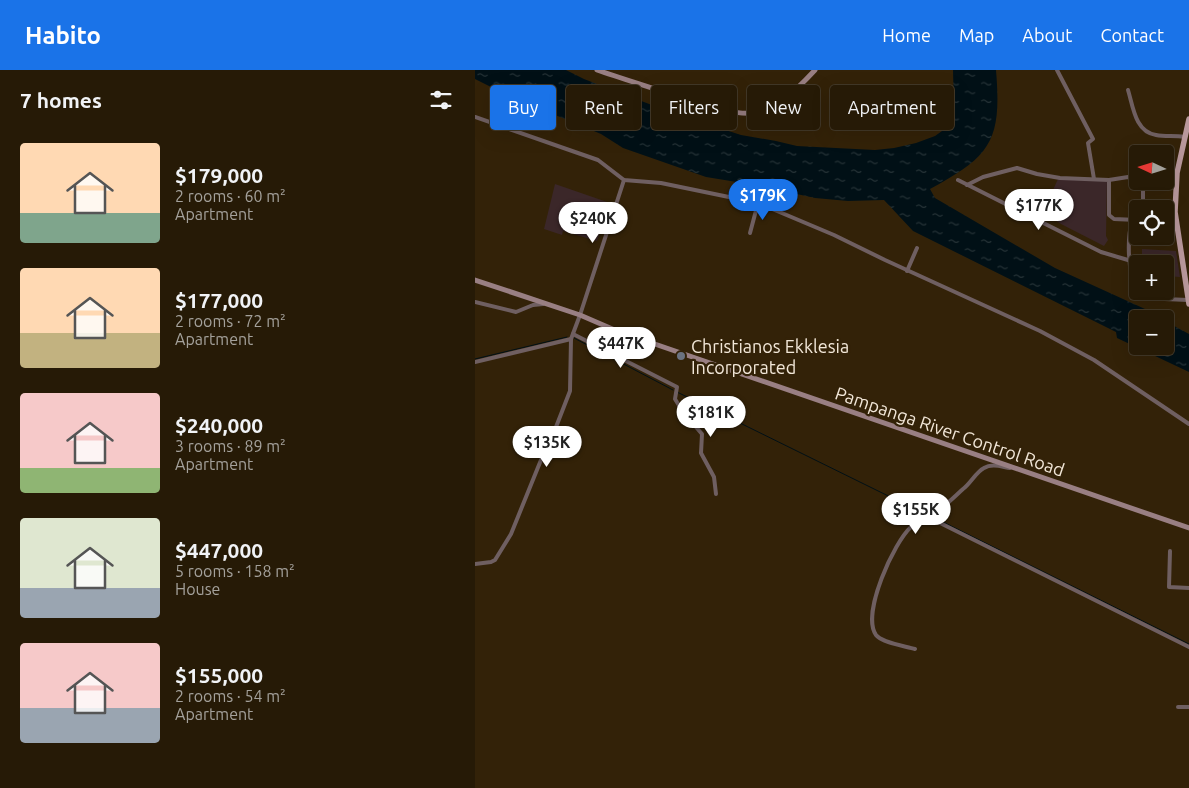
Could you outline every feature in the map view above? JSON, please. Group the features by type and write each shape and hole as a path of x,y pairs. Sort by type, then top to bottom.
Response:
{"main road":[{"path":"597,70 700,104 735,112 751,113 764,111 779,102 802,84 815,70"},
{"path":"1189,119 1177,173 1175,205 1175,221 1189,304"},
{"name":"Pampanga River Control Road","path":"475,280 580,315 617,331 1189,528"}],"street":[{"path":"1057,70 1093,139 1088,143 1094,179"},
{"path":"1128,90 1138,124 1149,133 1155,135 1184,137"},
{"path":"475,117 598,160 625,180 661,183 758,203 834,235 907,271 1040,331 1094,360 1189,424"},
{"path":"967,185 983,177 1017,168 1060,178 1109,180 1129,176"},
{"path":"475,564 495,560 511,534 570,391 571,339 625,180"},
{"path":"958,180 1101,252 1128,260"},
{"path":"1109,180 1109,215 1114,219 1129,220"},
{"path":"750,233 758,203"},
{"path":"1129,237 1128,260 1134,291 1137,296 1141,298 1188,300"},
{"path":"907,271 917,248"},
{"path":"1186,283 1189,276"},
{"path":"475,302 516,312 533,305 543,304"},
{"path":"573,334 677,386 675,399 683,412 702,434 701,453 714,477 716,494"},
{"path":"475,362 571,339"},
{"path":"915,649 883,640 875,634 873,620 875,594 901,539 912,526 930,516 965,488 985,467 1015,468"},
{"path":"930,516 1189,647"},
{"path":"1170,551 1169,587 1189,588"},
{"path":"1178,707 1189,707"}],"shaded area":[{"path":"1058,179 1107,181 1106,236 1108,240 1104,246 1061,224 1043,212"},
{"path":"555,184 610,203 597,241 563,231 562,235 544,229"},
{"path":"1142,249 1176,251 1180,277 1174,277 1174,255 1142,255"}],"water":[{"path":"475,70 566,70 600,85 566,85 566,119 556,115 556,85 490,86 475,79"},
{"path":"953,70 996,70 997,114 994,130 988,144 979,156 967,166 930,189 935,198 1055,268 1147,310 1129,310 1129,344 1117,338 1116,332 913,231 884,200 848,201 815,198 706,177 623,148 591,130 641,130 641,101 651,105 651,130 726,130 741,135 797,146 875,150 894,148 916,143 935,136 943,130 954,130"},
{"path":"1174,326 1189,334 1189,372 1153,355 1174,355"}],"waterway":[{"path":"475,359 567,337"},
{"path":"574,338 673,390"},
{"path":"677,392 929,516"},
{"path":"933,517 1189,644"}],"place":[{"name":"Christianos Ekklesia Incorporated","path":"681,356"}]}
